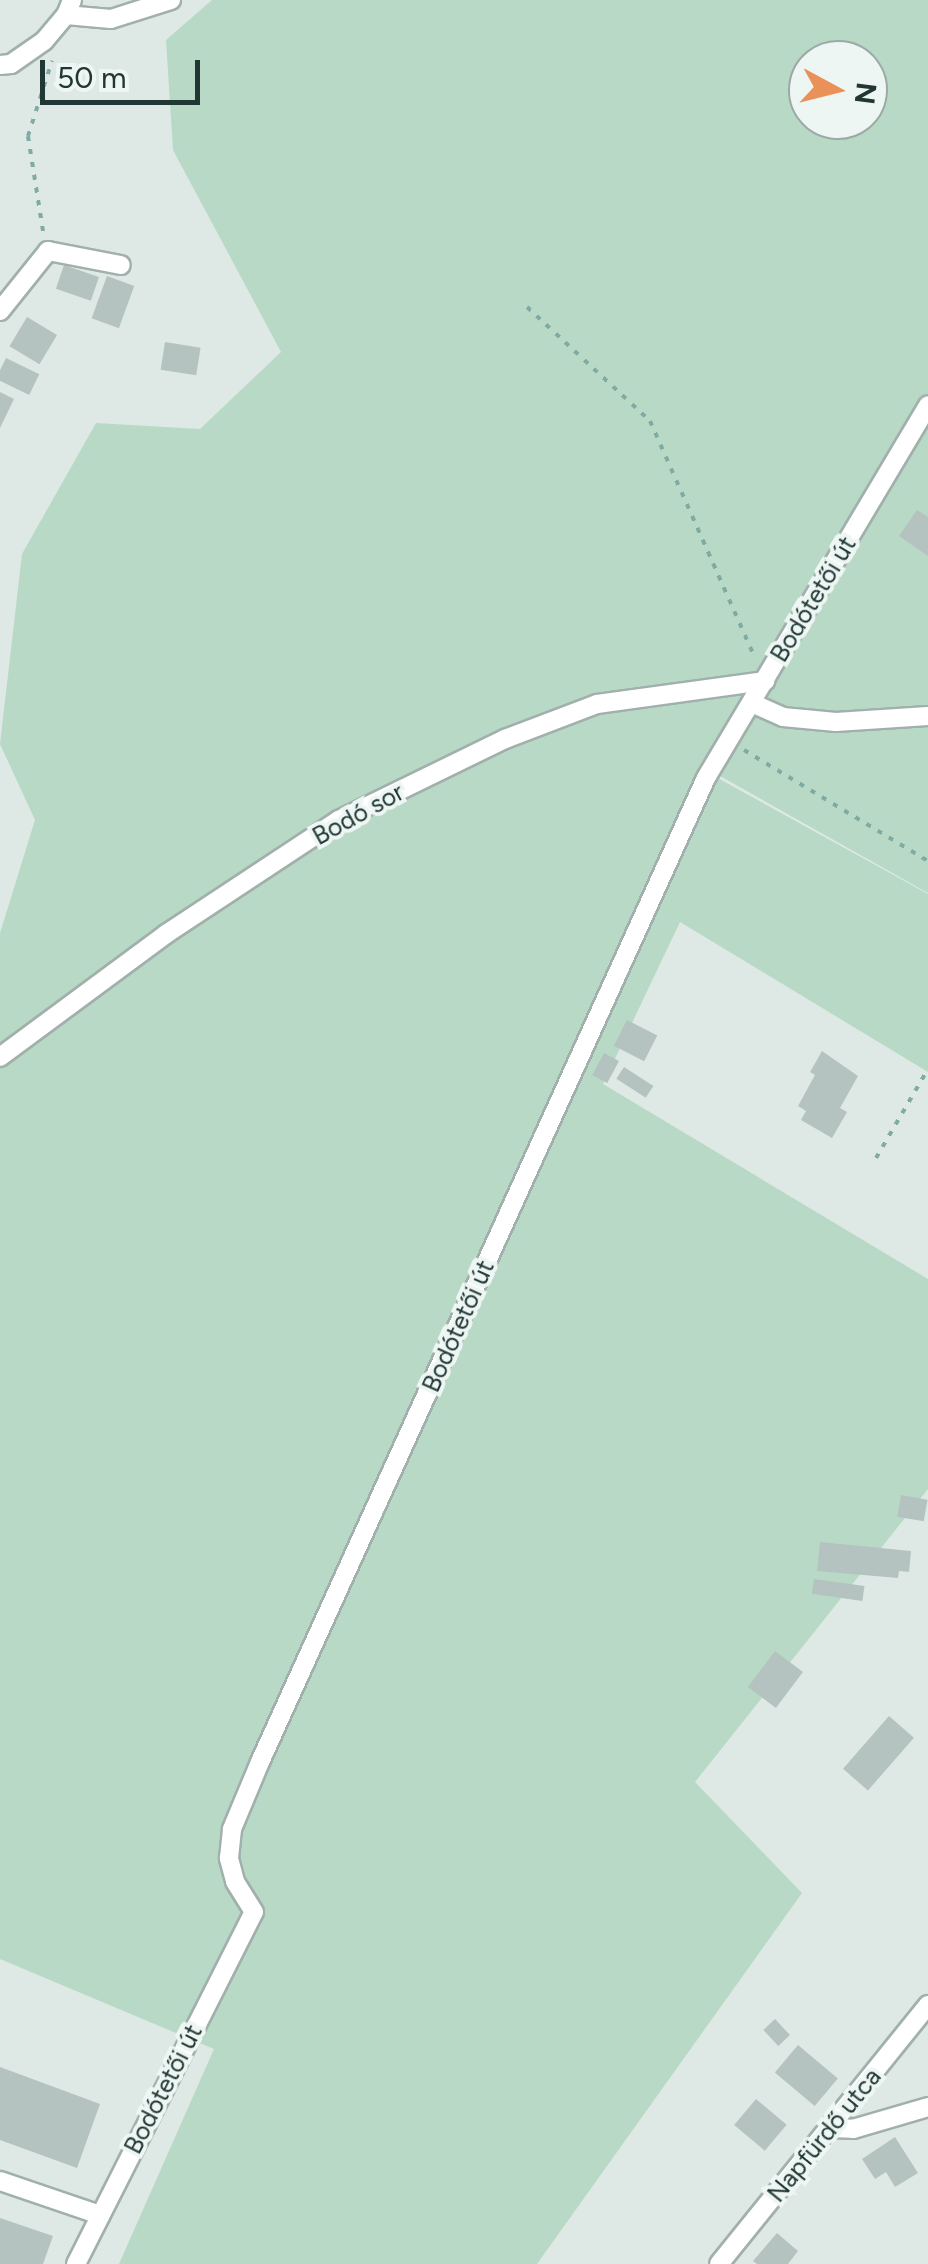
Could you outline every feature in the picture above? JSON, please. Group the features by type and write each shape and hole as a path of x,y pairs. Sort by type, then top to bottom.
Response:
{"street":[{"path":"0,66 11,64 44,40 69,8 111,18 172,0"},
{"path":"0,311 48,250 121,265"},
{"name":"Bodótetői út","path":"76,2264 254,1912 234,1881 229,1858 232,1828 698,796 928,405"},
{"name":"Bodó sor","path":"0,1056 166,934 339,820 504,739 597,704 765,680"},
{"path":"754,704 784,717 836,722 928,716"},
{"name":"Napfürdő utca","path":"720,2264 928,2005"},
{"path":"829,2128 852,2129 928,2107"},
{"path":"0,2181 100,2215"}],"path":[{"path":"48,250 28,136 55,50"},
{"path":"527,308 650,421 765,680"},
{"path":"729,741 928,862"},
{"path":"876,1158 928,1069"}],"green space":[{"path":"212,0 928,0 928,417 714,776 928,894 928,1072 680,922 603,1084 928,1279 928,1489 695,1782 802,1893 537,2264 119,2264 214,2049 0,1959 0,933 35,820 0,744 22,554 96,423 200,429 281,352 173,150 166,40"},
{"path":"928,422 928,893 720,776"}],"building":[{"path":"64,265 99,277 91,301 56,289"},
{"path":"107,276 134,286 119,328 92,318"},
{"path":"27,317 57,335 39,364 9,346"},
{"path":"165,342 201,348 196,375 161,370"},
{"path":"6,358 39,374 29,395 0,381"},
{"path":"0,392 14,399 0,428"},
{"path":"917,510 928,517 928,556 899,536"},
{"path":"627,1020 657,1035 644,1061 614,1046"},
{"path":"822,1051 858,1076 840,1108 847,1112 832,1138 801,1120 806,1111 798,1106 815,1075 810,1072"},
{"path":"604,1053 619,1061 607,1083 592,1075"},
{"path":"624,1067 653,1086 646,1098 616,1079"},
{"path":"901,1495 928,1500 924,1521 897,1517"},
{"path":"820,1542 911,1551 909,1572 899,1571 898,1578 817,1571"},
{"path":"814,1579 865,1586 862,1601 812,1594"},
{"path":"775,1651 803,1672 776,1708 748,1687"},
{"path":"889,1716 914,1738 868,1790 843,1769"},
{"path":"775,2019 790,2035 778,2046 763,2030"},
{"path":"798,2045 838,2078 815,2106 775,2073"},
{"path":"0,2067 100,2104 77,2168 0,2140"},
{"path":"756,2099 787,2125 765,2151 734,2125"},
{"path":"895,2137 918,2173 895,2187 886,2172 875,2179 862,2159"},
{"path":"0,2218 53,2236 43,2264 0,2264"},
{"path":"777,2233 798,2251 788,2264 757,2264 753,2261"}]}
